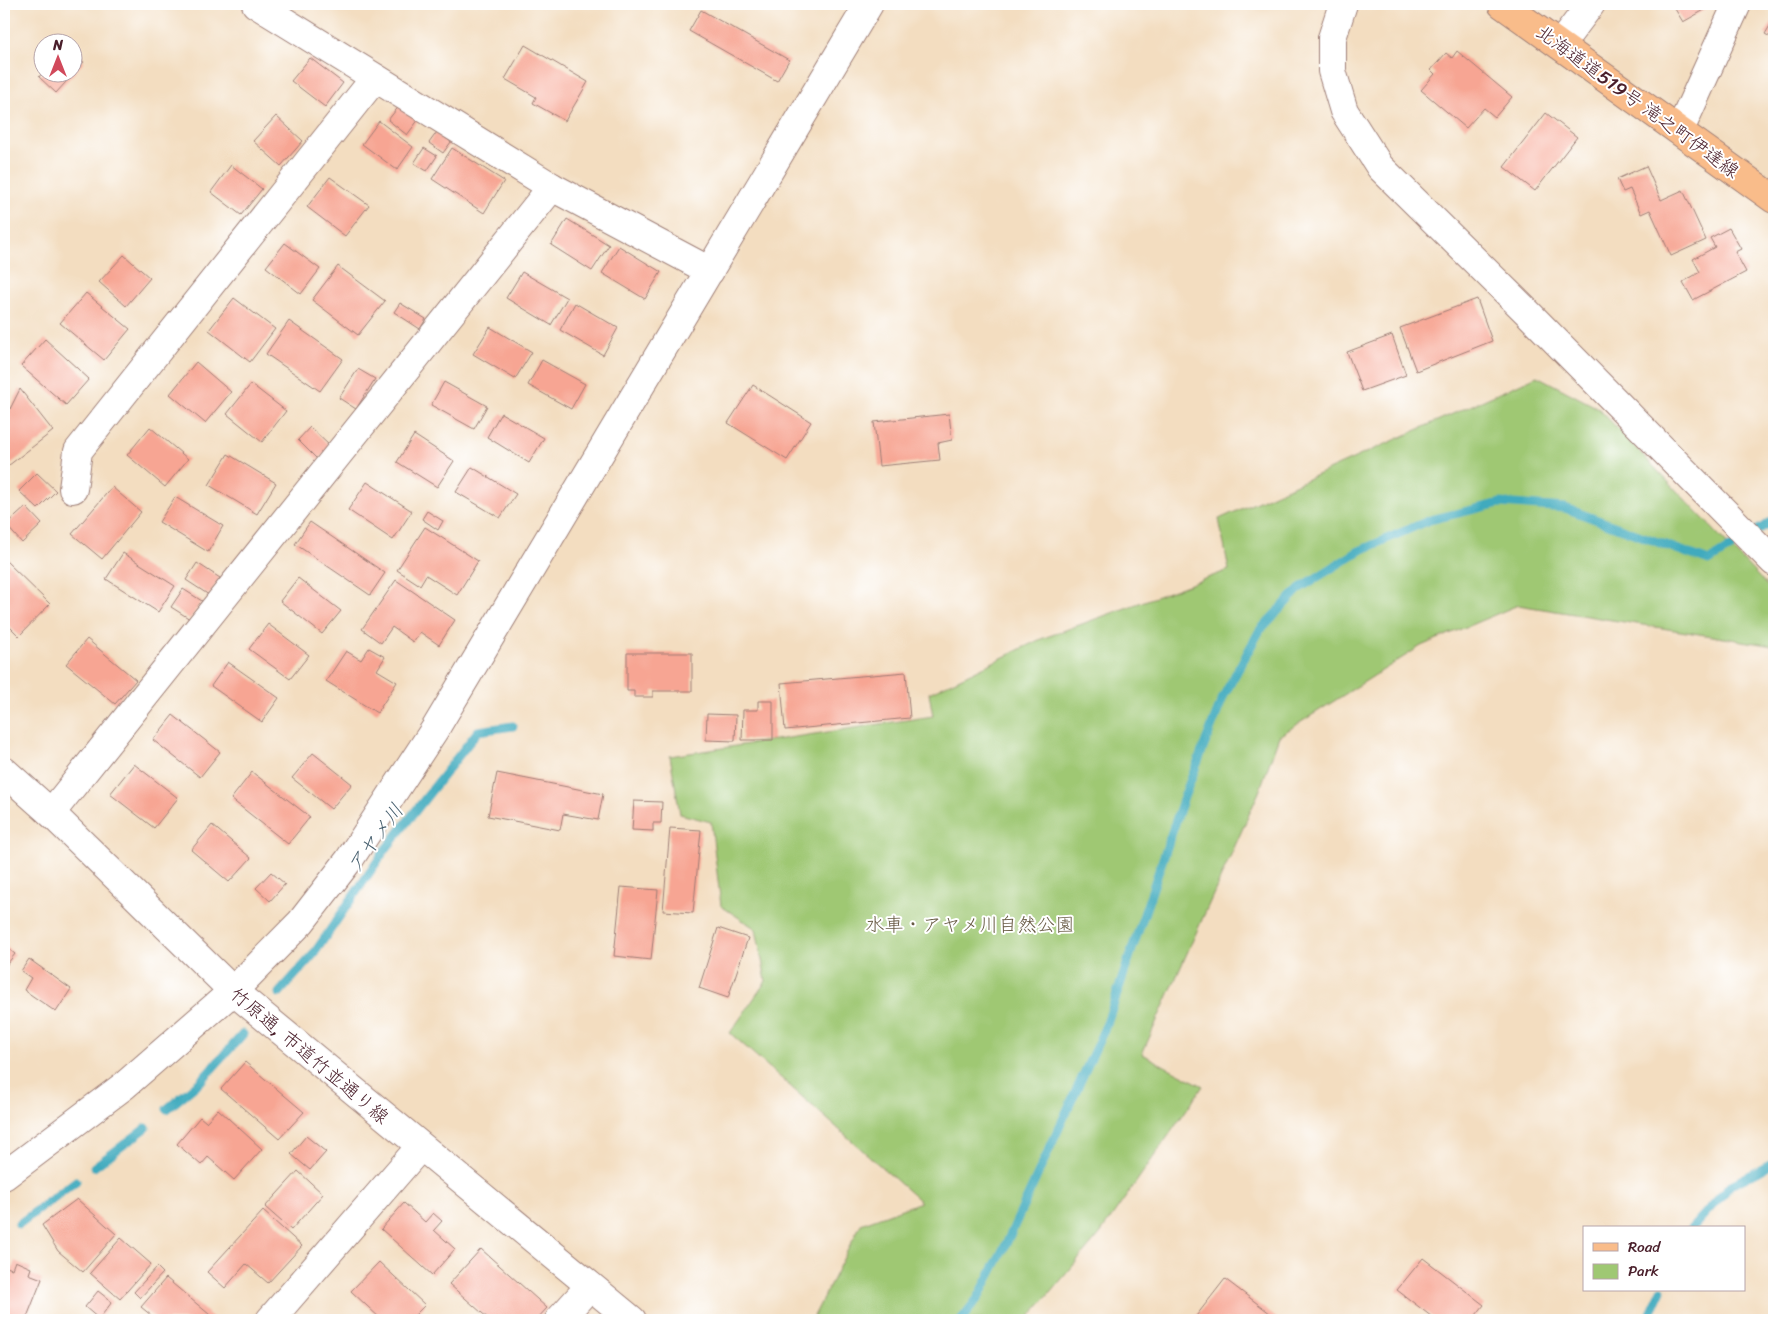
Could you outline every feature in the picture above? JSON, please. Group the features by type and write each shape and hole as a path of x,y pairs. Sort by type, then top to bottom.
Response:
{"main road":[{"name":"北海道道519号 滝之町伊達線","path":"1502,4 1774,198"}],"street":[{"path":"256,4 552,187 710,271"},
{"path":"4,1176 125,1085 233,991 301,922 349,860 435,730 870,4"},
{"path":"1343,4 1332,38 1332,71 1344,111 1380,167 1533,318 1774,562"},
{"path":"1560,45 1591,4"},
{"path":"1680,130 1737,4"},
{"path":"73,489 78,450 375,78"},
{"path":"51,813 552,187"},
{"name":"竹原通, 市道竹並通り線","path":"4,771 51,813 233,991 632,1320"},
{"path":"270,1320 420,1147"},
{"path":"559,1320 590,1286"}],"green space":[{"name":"水車・アヤメ川自然公園","path":"1537,376 1598,408 1774,593 1774,646 1518,605 1421,646 1279,736 1259,792 1142,1054 1203,1086 1100,1234 1027,1320 812,1320 861,1224 921,1202 730,1033 766,981 756,929 721,906 711,822 680,814 670,756 933,716 929,693 1041,639 1229,570 1219,519"}],"building":[{"path":"1672,4 1715,4 1683,22"},
{"path":"701,10 789,60 777,81 689,31"},
{"path":"1774,19 1774,39 1765,34"},
{"path":"525,45 588,82 565,121 533,103 536,97 505,79"},
{"path":"1457,51 1512,97 1495,117 1484,108 1466,128 1421,90 1435,74 1431,70 1446,53 1452,58"},
{"path":"310,58 343,83 325,107 291,81"},
{"path":"44,82 66,82 56,93"},
{"path":"400,105 419,119 407,135 388,120"},
{"path":"1546,113 1577,137 1535,191 1504,167"},
{"path":"276,116 303,141 281,166 253,141"},
{"path":"379,121 413,147 397,170 362,144"},
{"path":"437,132 451,142 443,153 429,143"},
{"path":"424,148 437,156 427,171 414,163"},
{"path":"452,148 504,181 484,213 432,179"},
{"path":"231,165 262,189 241,215 211,192"},
{"path":"1646,166 1661,200 1683,190 1706,240 1671,256 1650,210 1641,214 1630,189 1623,192 1617,179"},
{"path":"330,177 369,205 345,236 307,207"},
{"path":"567,219 609,245 592,271 551,245"},
{"path":"1729,228 1741,249 1735,252 1746,272 1693,300 1683,282 1700,272 1693,259 1715,247 1710,238"},
{"path":"285,243 320,269 301,294 266,267"},
{"path":"619,246 661,272 645,299 602,273"},
{"path":"124,255 150,278 126,306 99,282"},
{"path":"338,266 385,301 358,335 312,300"},
{"path":"522,272 567,298 551,325 506,298"},
{"path":"86,293 130,329 104,360 60,323"},
{"path":"234,298 275,329 250,362 209,330"},
{"path":"1477,299 1492,341 1416,371 1400,328"},
{"path":"400,303 426,319 420,329 394,312"},
{"path":"575,303 618,328 603,355 560,330"},
{"path":"289,321 343,359 320,391 266,354"},
{"path":"490,327 532,352 515,379 473,354"},
{"path":"1392,335 1406,375 1362,391 1347,352"},
{"path":"45,339 89,379 66,405 21,366"},
{"path":"542,360 585,384 571,409 528,385"},
{"path":"196,362 231,392 205,423 170,394"},
{"path":"358,369 375,379 356,409 339,398"},
{"path":"444,382 487,406 474,429 431,405"},
{"path":"251,384 286,411 262,442 227,414"},
{"path":"753,385 811,422 787,460 728,423"},
{"path":"20,389 53,431 4,469 4,421"},
{"path":"501,413 544,438 529,463 487,437"},
{"path":"949,414 952,440 938,443 940,460 879,466 874,422"},
{"path":"150,427 188,459 165,487 127,455"},
{"path":"310,427 331,447 318,460 298,440"},
{"path":"414,435 454,461 437,487 397,462"},
{"path":"228,454 276,483 257,514 209,485"},
{"path":"472,467 516,494 500,518 456,492"},
{"path":"37,473 56,491 38,509 19,491"},
{"path":"367,482 412,511 393,540 348,510"},
{"path":"112,487 141,512 102,559 72,534"},
{"path":"175,497 223,526 208,552 159,522"},
{"path":"26,507 42,524 22,543 6,525"},
{"path":"427,511 443,521 438,530 422,519"},
{"path":"310,522 385,573 370,595 295,544"},
{"path":"425,527 478,561 457,595 426,575 420,585 397,570"},
{"path":"123,553 175,586 158,612 106,579"},
{"path":"4,559 50,604 19,636 4,621"},
{"path":"197,563 220,578 209,595 186,580"},
{"path":"298,578 341,611 322,634 280,601"},
{"path":"396,580 455,620 439,645 420,632 413,642 392,627 381,643 362,629"},
{"path":"183,589 202,601 190,619 171,607"},
{"path":"268,624 309,655 290,679 249,649"},
{"path":"87,639 136,680 115,704 66,664"},
{"path":"369,648 385,657 377,670 397,682 377,713 326,681 346,651 361,660"},
{"path":"627,653 692,653 692,691 653,691 653,697 634,697 634,691 627,691"},
{"path":"228,662 279,698 262,722 211,686"},
{"path":"906,672 910,718 785,730 781,683"},
{"path":"758,701 773,701 773,740 742,740 743,710 758,710"},
{"path":"707,714 736,715 735,741 706,740"},
{"path":"173,715 220,752 200,777 153,740"},
{"path":"313,753 352,784 331,809 292,778"},
{"path":"134,764 178,798 154,828 110,794"},
{"path":"252,772 310,817 288,844 231,799"},
{"path":"497,773 603,794 598,820 563,814 560,830 488,816"},
{"path":"634,801 662,802 661,823 653,823 653,831 632,830"},
{"path":"212,825 251,858 229,882 191,850"},
{"path":"670,828 701,830 693,913 663,911"},
{"path":"271,872 285,884 270,901 256,888"},
{"path":"621,887 658,890 651,960 614,956"},
{"path":"718,928 748,938 728,998 699,988"},
{"path":"4,945 15,954 4,968"},
{"path":"29,959 71,989 56,1012 24,990 31,978 21,971"},
{"path":"245,1062 304,1112 279,1139 221,1089"},
{"path":"218,1109 262,1149 234,1180 208,1157 201,1165 177,1144 200,1117 206,1122"},
{"path":"306,1136 326,1152 310,1170 291,1154"},
{"path":"298,1171 323,1194 291,1230 265,1207"},
{"path":"77,1199 116,1234 83,1272 58,1251 42,1225"},
{"path":"404,1203 425,1222 433,1213 442,1221 434,1230 455,1249 432,1275 381,1229"},
{"path":"263,1211 302,1246 268,1283 246,1264 225,1288 207,1272"},
{"path":"121,1238 151,1264 120,1299 90,1273"},
{"path":"481,1249 547,1308 536,1320 490,1320 449,1284"},
{"path":"1423,1258 1484,1305 1472,1320 1436,1320 1397,1290"},
{"path":"15,1261 31,1268 29,1274 42,1279 27,1317 34,1320 4,1320 4,1266 12,1269"},
{"path":"379,1262 425,1305 410,1320 382,1320 351,1291"},
{"path":"157,1267 163,1273 140,1298 134,1292"},
{"path":"166,1278 216,1320 157,1320 141,1307"},
{"path":"1225,1279 1279,1320 1193,1320"},
{"path":"98,1291 112,1302 99,1319 85,1307"}],"waterway":[{"path":"961,1320 978,1298 1006,1244 1107,1023 1184,797 1224,695 1260,630 1300,588 1359,551 1430,520 1500,503 1565,508 1709,561 1774,520"},
{"name":"アヤメ川","path":"279,993 313,955 385,850 478,731 513,726"},
{"name":"アヤメ川","path":"167,1109 200,1082 243,1034"},
{"name":"アヤメ川","path":"94,1167 146,1128"},
{"path":"1694,1226 1731,1185 1774,1163"},
{"name":"アヤメ川","path":"19,1224 76,1181"},
{"path":"1648,1320 1661,1292"}]}
